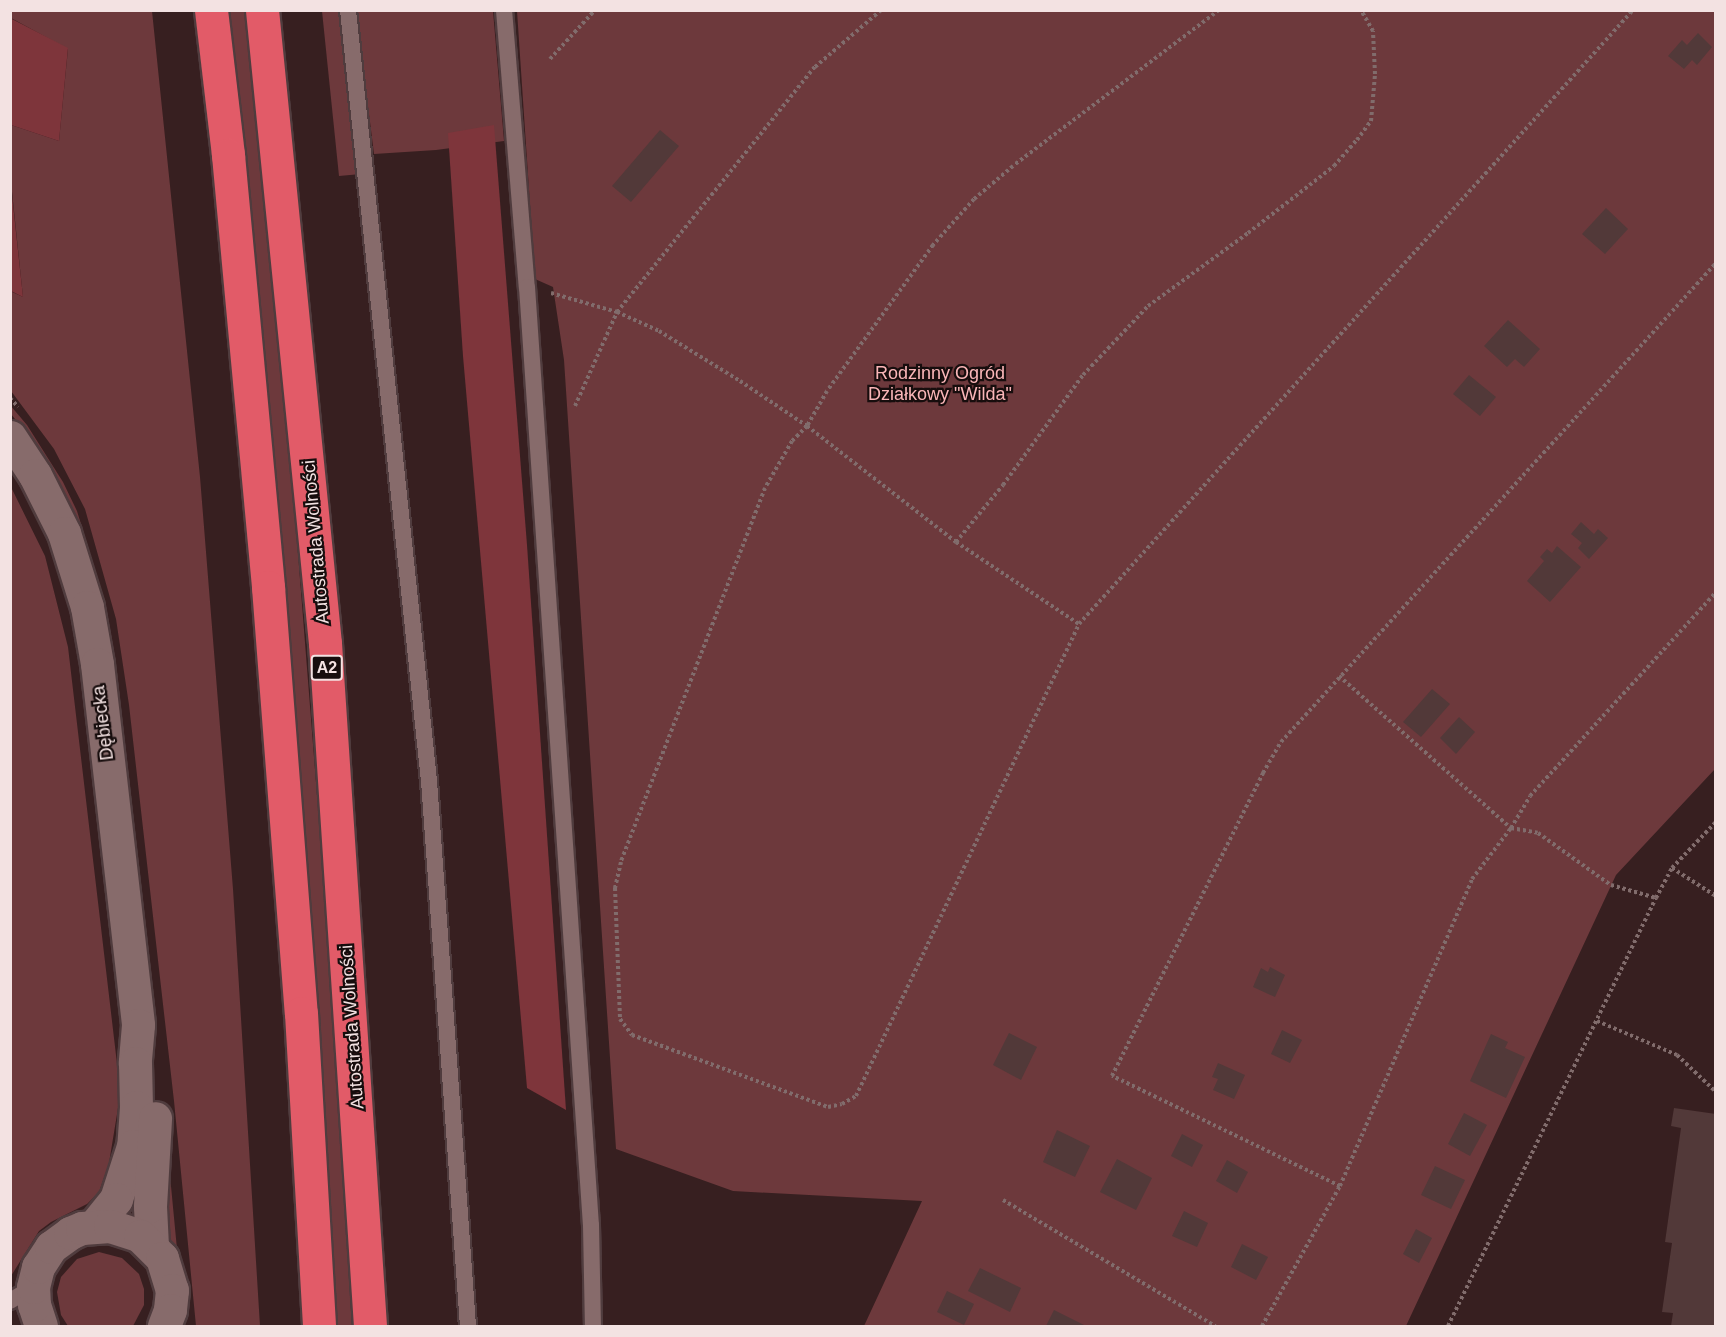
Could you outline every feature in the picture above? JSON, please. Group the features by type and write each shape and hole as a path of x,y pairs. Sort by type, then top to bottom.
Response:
{"highway":[{"path":"211,10 228,155 268,587 301,1012 319,1326"},
{"name":"Autostrada Wolności","path":"262,10 325,643 370,1326"}],"street":[{"name":"Dębiecka","path":"10,437 35,475 64,533 87,607 97,664 138,1025 133,1146 116,1198 94,1226"},
{"name":"Dębiecka","path":"138,1025 148,1057 155,1126 150,1221 152,1246"},
{"path":"41,1326 34,1305 22,1294 51,1247 70,1233 94,1226 125,1229 152,1246 167,1269 172,1290 170,1310 164,1326"}],"lane":[{"path":"348,10 429,781 468,1326"},
{"path":"504,10 526,287 591,1225 593,1326"}],"path":[{"path":"550,58 595,10"},
{"path":"575,406 617,312 815,67 881,10"},
{"path":"1219,10 1013,166 974,199 920,263 827,391 807,426 792,441 765,488 621,862 615,888 620,1019 632,1035 828,1107 842,1104 856,1096 1079,624 1633,10"},
{"path":"956,542 1003,485 1083,375 1148,306 1326,173 1371,122 1375,75 1372,30 1360,10"},
{"path":"1340,1186 1112,1076 1263,773 1281,742 1716,263"},
{"path":"526,287 617,312 659,331 807,426 956,542 1079,624"},
{"path":"1262,1326 1340,1186 1472,879 1511,828 1530,796 1716,591"},
{"path":"1339,676 1511,828 1538,833 1611,885 1656,898"},
{"path":"1448,1326 1656,898 1672,868 1716,822"},
{"path":"1672,868 1716,896"},
{"path":"1597,1021 1677,1055 1716,1092"},
{"path":"1003,1200 1215,1326"}],"green space":[{"path":"11,11 152,11 200,477 233,889 260,1326 196,1326 174,1101 129,705 116,619 85,509 54,449 11,391 10,291 23,297 11,182 11,125 59,141 68,49 11,18"},
{"path":"229,11 245,11 293,490 332,986 352,1326 336,1326 326,1128 285,578"},
{"path":"322,11 341,11 361,174 339,176"},
{"path":"356,11 493,11 504,141 436,150 374,154"},
{"name":"Rodzinny Ogród Działkowy \"Wilda\"","path":"517,11 1715,11 1715,769 1616,875 1406,1326 864,1326 922,1201 733,1191 616,1149 564,360 553,287 535,279"},
{"path":"10,405 27,425 63,482 77,511 96,573 93,574 22,428 11,414"},
{"path":"10,485 45,556 68,647 118,1072 119,1102 109,1163 99,1192 87,1204 51,1222 39,1231 11,1276"},
{"path":"163,1102 184,1326 175,1326 159,1224 165,1132"},
{"path":"99,1252 122,1258 139,1274 144,1289 144,1305 133,1326 68,1326 61,1315 57,1292 61,1277 77,1259"}],"shaded area":[{"path":"10,18 68,48 59,141 11,125"},
{"path":"494,125 527,545 566,1110 527,1088 463,356 448,133"},
{"path":"11,186 23,297 11,291"}],"building":[{"path":"1698,33 1712,47 1697,65 1692,60 1684,69 1668,56 1682,40 1687,45"},
{"path":"660,130 679,146 631,202 612,186"},
{"path":"1606,208 1628,229 1605,254 1582,234"},
{"path":"1508,320 1540,349 1524,367 1515,359 1507,367 1484,346"},
{"path":"1469,375 1496,397 1480,416 1453,394"},
{"path":"1581,522 1594,534 1598,529 1608,538 1589,559 1578,548 1582,543 1571,534"},
{"path":"1557,546 1581,567 1550,602 1527,581 1544,561 1540,557 1547,549 1552,553"},
{"path":"1432,689 1450,704 1421,737 1403,722"},
{"path":"1459,717 1475,732 1456,754 1440,738"},
{"path":"1270,967 1285,975 1275,997 1253,987 1261,968 1268,972"},
{"path":"1282,1030 1302,1040 1290,1063 1271,1054"},
{"path":"1009,1033 1037,1047 1021,1080 993,1065"},
{"path":"1491,1034 1508,1042 1505,1048 1525,1057 1506,1098 1470,1081"},
{"path":"1218,1063 1245,1075 1234,1099 1213,1090 1218,1079 1212,1077"},
{"path":"1674,1108 1716,1114 1715,1326 1671,1326 1673,1313 1662,1312 1672,1243 1665,1242 1681,1128 1671,1126"},
{"path":"1464,1113 1487,1125 1470,1156 1448,1144"},
{"path":"1057,1130 1090,1146 1075,1177 1043,1162"},
{"path":"1182,1134 1203,1145 1192,1167 1171,1156"},
{"path":"1117,1159 1152,1178 1136,1210 1100,1192"},
{"path":"1227,1160 1248,1172 1237,1193 1216,1181"},
{"path":"1435,1166 1465,1180 1451,1209 1421,1195"},
{"path":"1184,1211 1208,1223 1197,1247 1172,1236"},
{"path":"1416,1229 1432,1238 1419,1263 1403,1254"},
{"path":"1242,1244 1268,1257 1256,1280 1231,1267"},
{"path":"980,1268 1021,1288 1010,1312 968,1291"},
{"path":"947,1291 974,1304 964,1325 937,1312"},
{"path":"1054,1310 1084,1325 1046,1326"}]}
